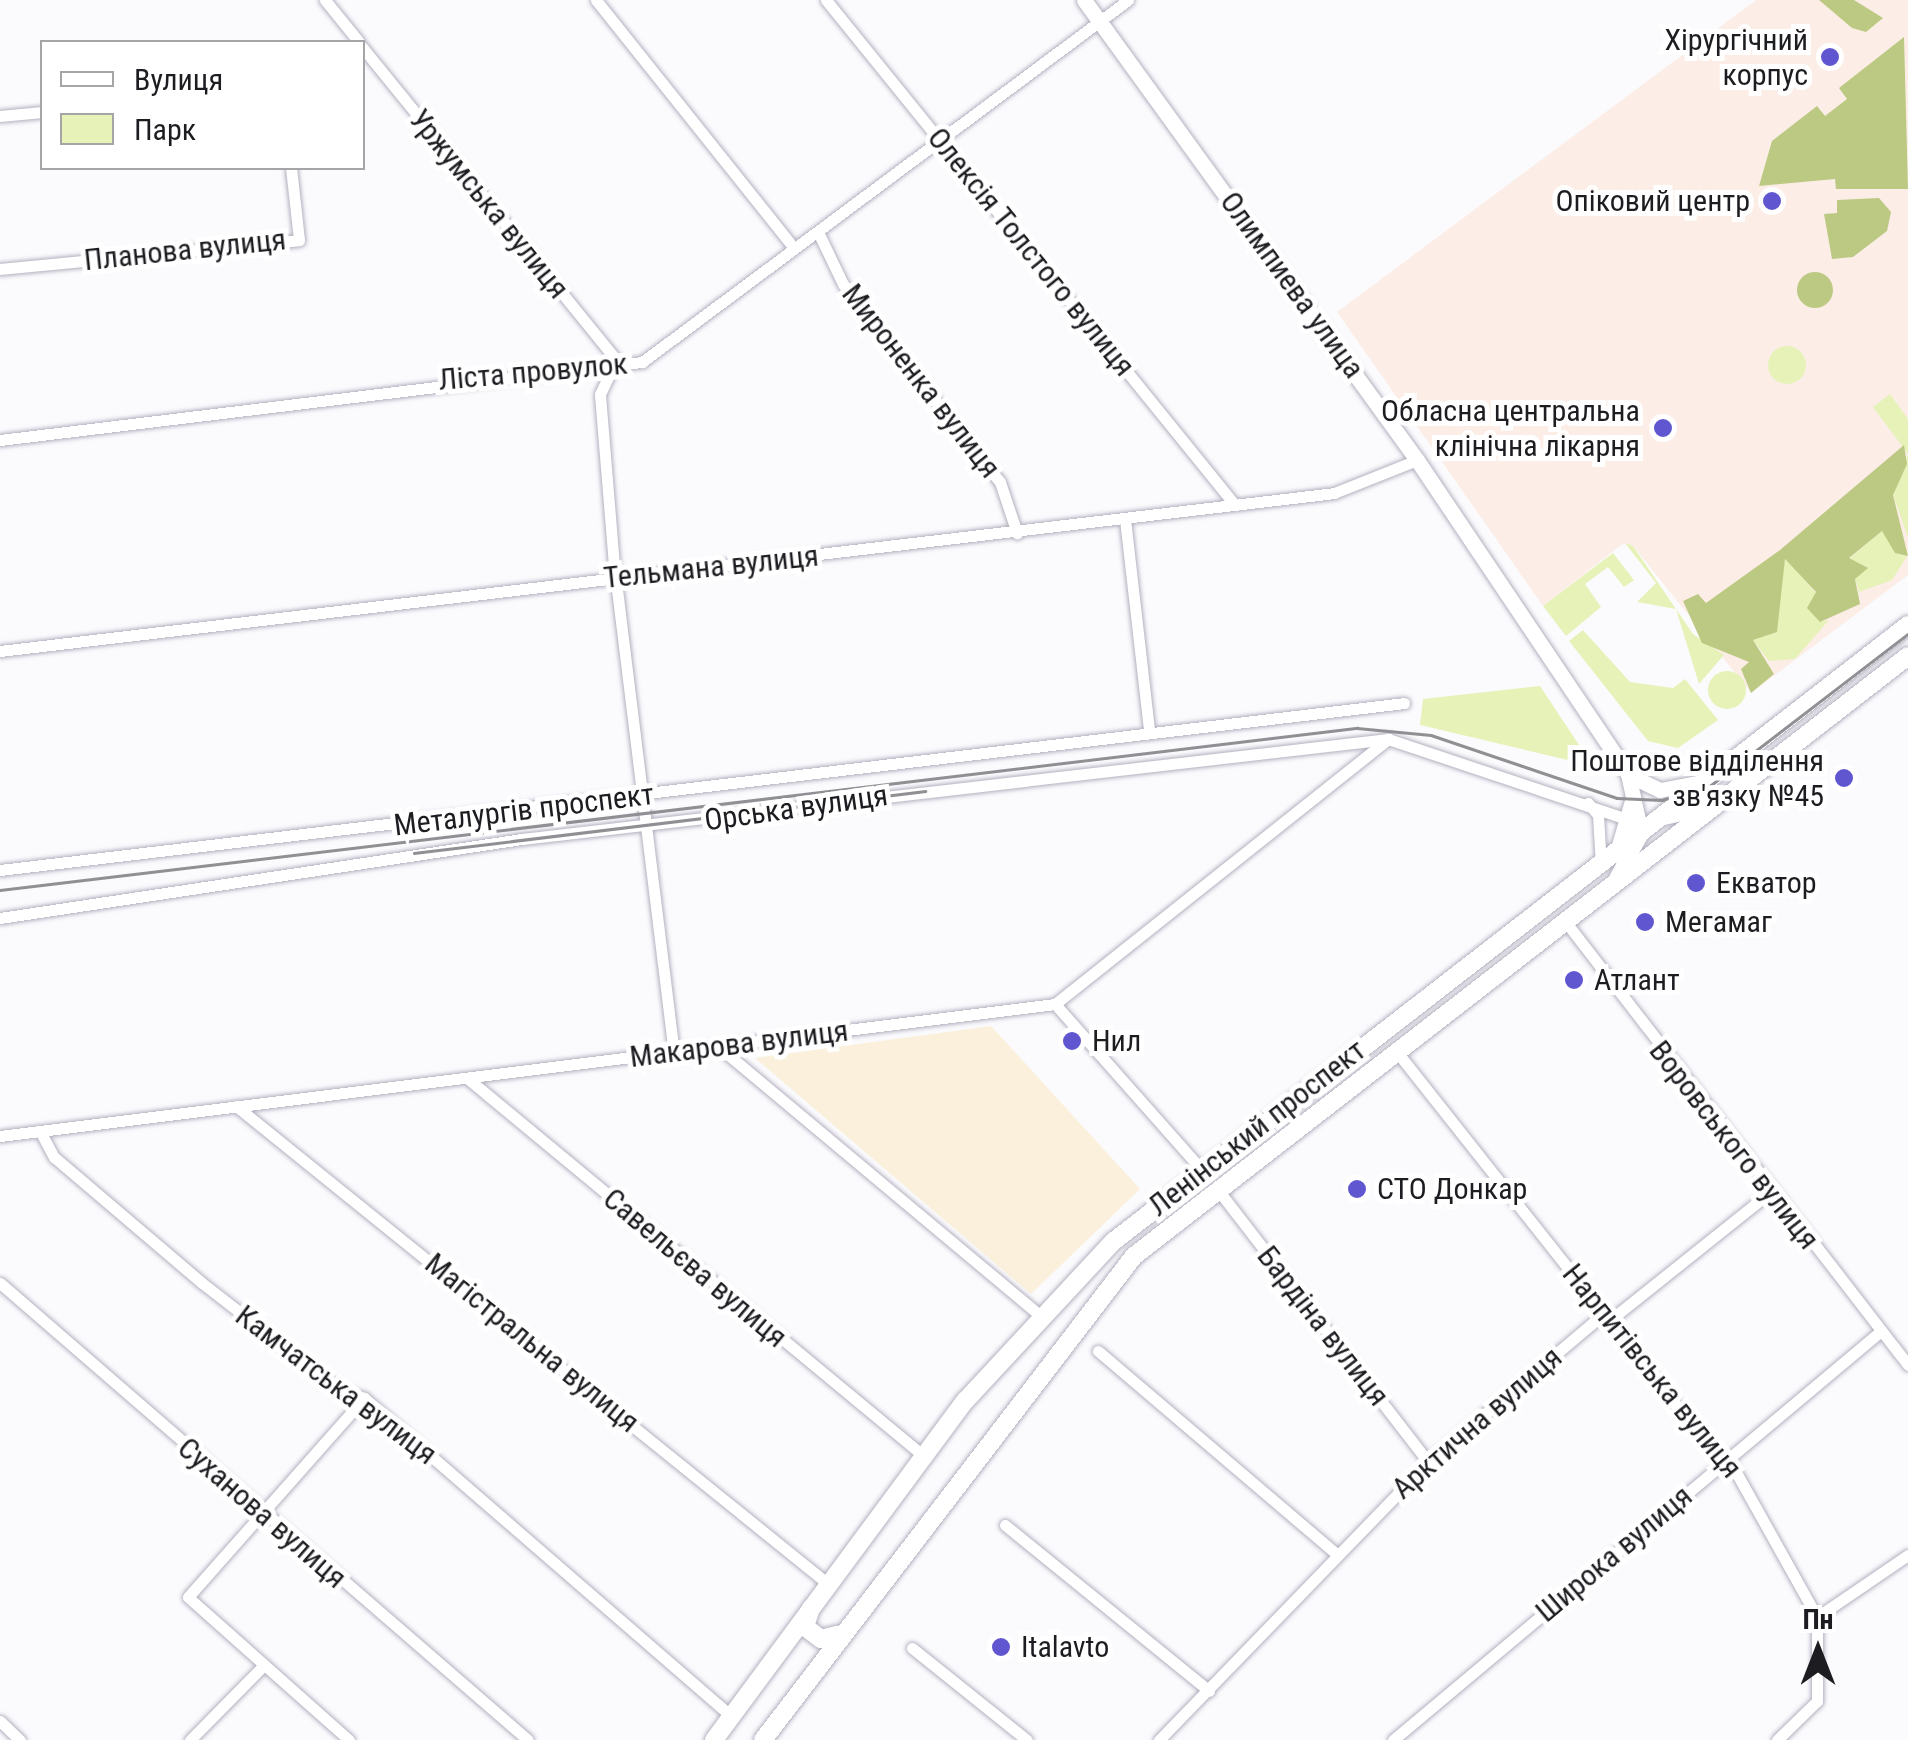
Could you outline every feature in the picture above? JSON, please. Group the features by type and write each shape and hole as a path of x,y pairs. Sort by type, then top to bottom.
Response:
{"main road":[{"name":"Олимпиева улица","path":"1084,0 1417,460 1628,774"},
{"name":"Ленінський проспект","path":"714,1740 827,1582 1039,1315 1202,1170 1601,865 1644,824 1908,625"},
{"name":"Ленінський проспект","path":"764,1740 836,1636 1106,1286 1218,1190 1908,656"},
{"path":"1628,774 1660,790 1706,781"},
{"path":"1604,890 1644,824 1628,774"},
{"path":"812,1602 806,1628 821,1639 836,1636"},
{"path":"782,1643 800,1636 817,1662"}],"street":[{"name":"Уржумська вулиця","path":"325,0 356,40"},
{"path":"596,0 790,243"},
{"name":"Олексія Толстого вулиця","path":"826,0 1235,505"},
{"name":"Ліста провулок","path":"0,440 616,360 642,362 667,348 790,243 818,232 1128,0"},
{"name":"Уржумська вулиця","path":"365,51 616,360"},
{"path":"365,71 379,68"},
{"path":"0,116 40,112"},
{"name":"Планова вулиця","path":"0,269 299,240 291,170"},
{"name":"Мироненка вулиця","path":"818,232 843,284 1000,482 1017,533"},
{"path":"616,360 600,396 614,566 623,576 674,1052"},
{"name":"Тельмана вулиця","path":"0,651 1017,533 1334,492 1417,460"},
{"path":"1125,519 1148,731"},
{"name":"Металургів проспект","path":"0,870 645,797 1148,731 1404,703"},
{"path":"1202,1170 1055,1004 1388,738"},
{"name":"Орська вулиця","path":"0,918 647,828 1388,738 1585,800 1644,824"},
{"path":"1644,824 1736,790"},
{"path":"1585,800 1598,815 1601,865"},
{"name":"Воровського вулиця","path":"1565,922 1768,1194 1908,1365"},
{"name":"Макарова вулиця","path":"0,1136 1055,1004"},
{"path":"718,1047 1039,1315"},
{"name":"Нарпитівська вулиця","path":"1398,1052 1722,1463 1732,1465 1816,1618"},
{"name":"Савельєва вулиця","path":"467,1078 924,1456"},
{"name":"Магістральна вулиця","path":"236,1106 827,1582"},
{"name":"Камчатська вулиця","path":"40,1131 54,1157 202,1283 338,1389 364,1398 729,1714"},
{"name":"Бардіна вулиця","path":"1218,1190 1428,1462"},
{"name":"Арктична вулиця","path":"1159,1740 1428,1462 1596,1320 1610,1320 1768,1194"},
{"name":"Суханова вулиця","path":"0,1283 260,1514 528,1740"},
{"name":"Широка вулиця","path":"1393,1740 1881,1330"},
{"path":"1098,1351 1335,1554"},
{"path":"349,1740 188,1597 364,1398"},
{"path":"1005,1524 1209,1691"},
{"path":"1777,1740 1817,1701 1816,1618 1908,1555"},
{"path":"912,1648 1028,1740"},
{"path":"190,1740 263,1666"},
{"path":"0,1721 20,1740"}],"shaded area":[{"name":"Обласна центральна клінічна лікарня","path":"1756,0 1908,0 1908,575 1751,693 1633,546 1624,543 1543,606 1337,312"},
{"path":"991,1026 1140,1189 1031,1294 755,1058"}],"green space":[{"path":"1819,0 1854,0 1883,18 1866,32 1852,28"},
{"path":"1904,37 1908,189 1836,189 1835,179 1759,186 1772,141 1817,106 1825,116 1847,99 1839,88"},
{"path":"1879,198 1891,212 1887,231 1853,257 1832,259 1824,214 1837,213 1837,200"},
{"path":"1815,272 1828,277 1833,290 1828,303 1815,308 1802,303 1797,290 1802,277"},
{"path":"1787,346 1801,351 1806,365 1801,379 1787,384 1773,379 1768,365 1773,351"},
{"path":"1890,394 1908,419 1908,454 1873,407"},
{"path":"1904,445 1907,464 1893,495 1908,556 1895,553 1882,531 1849,558 1868,568 1855,579 1860,604 1820,622 1807,608 1816,592 1785,559 1777,632 1753,640 1774,674 1751,693 1741,669 1749,662 1702,643 1683,601 1698,594 1706,603 1780,550"},
{"path":"1908,454 1908,537 1893,495"},
{"path":"1883,530 1895,553 1907,556 1892,580 1859,592 1855,578 1867,568 1849,559"},
{"path":"1625,543 1633,546 1676,609 1637,602 1656,583"},
{"path":"1613,553 1634,580 1624,587 1608,567 1585,584 1601,607 1566,636 1543,606"},
{"path":"1786,559 1816,593 1820,622 1829,620 1795,659 1769,661 1753,640"},
{"path":"1676,609 1693,634 1724,655 1699,684"},
{"path":"1583,630 1630,682 1673,688 1685,679 1718,720 1678,748 1648,741 1569,641"},
{"path":"1727,671 1741,676 1746,690 1741,704 1727,709 1713,704 1708,690 1713,676"},
{"path":"1540,686 1593,766 1420,725 1423,699"}],"tram line":[{"path":"0,890 1357,728 1431,735 1617,798 1662,800 1711,785 1908,634"},
{"path":"414,853 925,791"}],"place":[{"name":"Хірургічний корпус","path":"1830,57"},
{"name":"Опіковий центр","path":"1772,201"},
{"name":"Обласна центральна клінічна лікарня","path":"1663,428"},
{"name":"Поштове відділення зв'язку №45","path":"1844,778"},
{"name":"Екватор","path":"1696,883"},
{"name":"Мегамаг","path":"1645,922"},
{"name":"Атлант","path":"1574,980"},
{"name":"Нил","path":"1072,1041"},
{"name":"СТО Донкар","path":"1357,1189"},
{"name":"Italavto","path":"1001,1647"}]}
